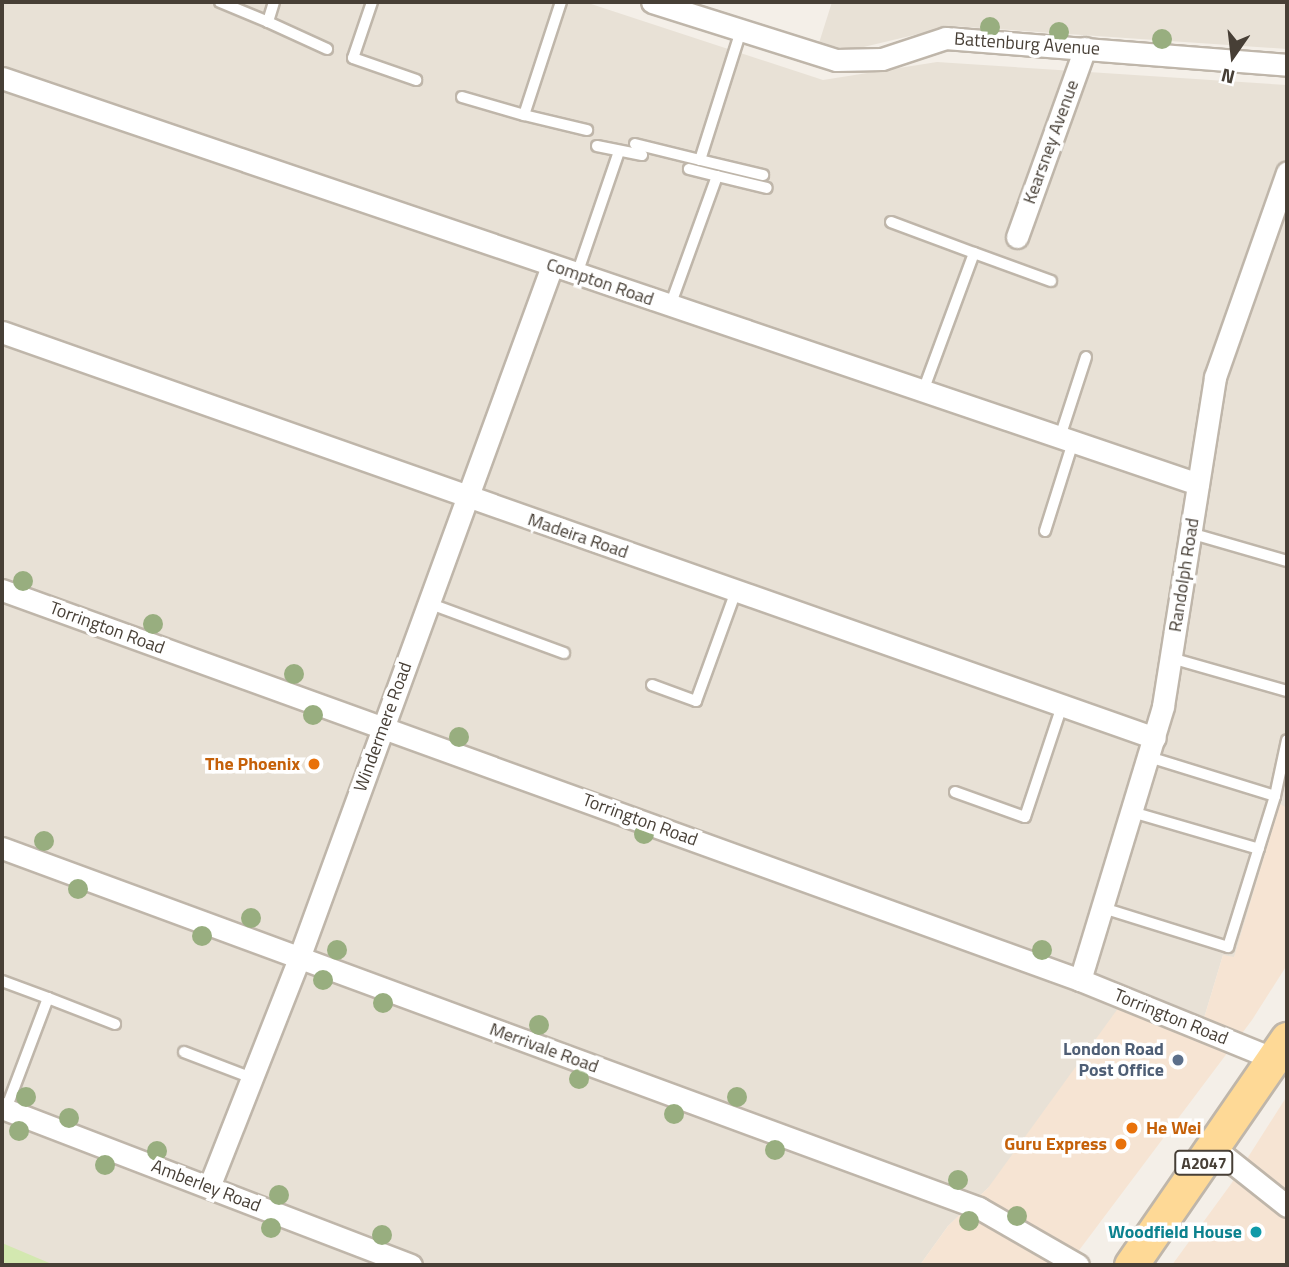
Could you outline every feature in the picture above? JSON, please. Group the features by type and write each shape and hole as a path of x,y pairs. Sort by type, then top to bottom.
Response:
{"main road":[{"name":"A2047","path":"1130,1265 1281,1049"}],"street":[{"name":"Battenburg Avenue","path":"652,2 836,60 882,59 946,38 1287,65"},
{"name":"Kearsney Avenue","path":"1017,237 1085,48"},
{"name":"Compton Road","path":"2,78 1198,484"},
{"name":"Randolph Road","path":"1080,980 1152,748 1171,658 1215,377 1287,172"},
{"name":"Windermere Road","path":"209,1187 299,958 552,265"},
{"name":"Madeira Road","path":"2,332 1062,706 1152,748"},
{"name":"Torrington Road","path":"2,590 1080,980 1281,1049"},
{"name":"Merrivale Road","path":"2,848 979,1208 1077,1265"},
{"name":"Amberley Road","path":"4,1108 411,1265"},
{"path":"1214,1148 1287,1206"}],"lane":[{"path":"220,2 327,49"},
{"path":"268,22 274,2"},
{"path":"372,2 353,58 415,80"},
{"path":"524,115 561,2"},
{"path":"699,160 741,31"},
{"path":"462,97 587,130"},
{"path":"635,144 763,175"},
{"path":"597,146 642,155"},
{"path":"577,274 620,151"},
{"path":"689,169 767,188"},
{"path":"670,306 717,176"},
{"path":"891,222 1051,281"},
{"path":"923,391 974,253"},
{"path":"1045,531 1086,357"},
{"path":"1190,533 1287,561"},
{"path":"652,685 696,701 736,591"},
{"path":"428,603 564,653"},
{"path":"1171,658 1287,691"},
{"path":"955,792 1025,817 1062,706"},
{"path":"1103,908 1228,947 1276,796 1287,740"},
{"path":"1152,748 1276,796"},
{"path":"1132,812 1259,849"},
{"path":"2,981 115,1024"},
{"path":"4,1108 47,998"},
{"path":"184,1052 252,1078"}],"shaded area":[{"path":"2,2 585,2 823,80 937,62 1287,85 1287,808 1280,805 1234,958 1223,955 1198,1038 988,1188 948,1226 920,1265 2,1265"},
{"path":"832,2 1287,2 1287,49 952,26 851,50 819,43"},
{"path":"1280,804 1287,808 1287,965 1252,1020 1068,1265 920,1265 948,1226 988,1188 1119,1007 1198,1038 1223,955 1234,957"},
{"path":"1287,1096 1287,1265 1172,1265 1231,1184"}],"green space":[{"path":"2,1243 54,1265 2,1265"}],"place":[{"name":"The Phoenix","path":"314,764"},
{"name":"London Road Post Office","path":"1178,1060"},
{"name":"He Wei","path":"1132,1128"},
{"name":"Guru Express","path":"1121,1144"},
{"name":"Woodfield House","path":"1256,1232"}]}
